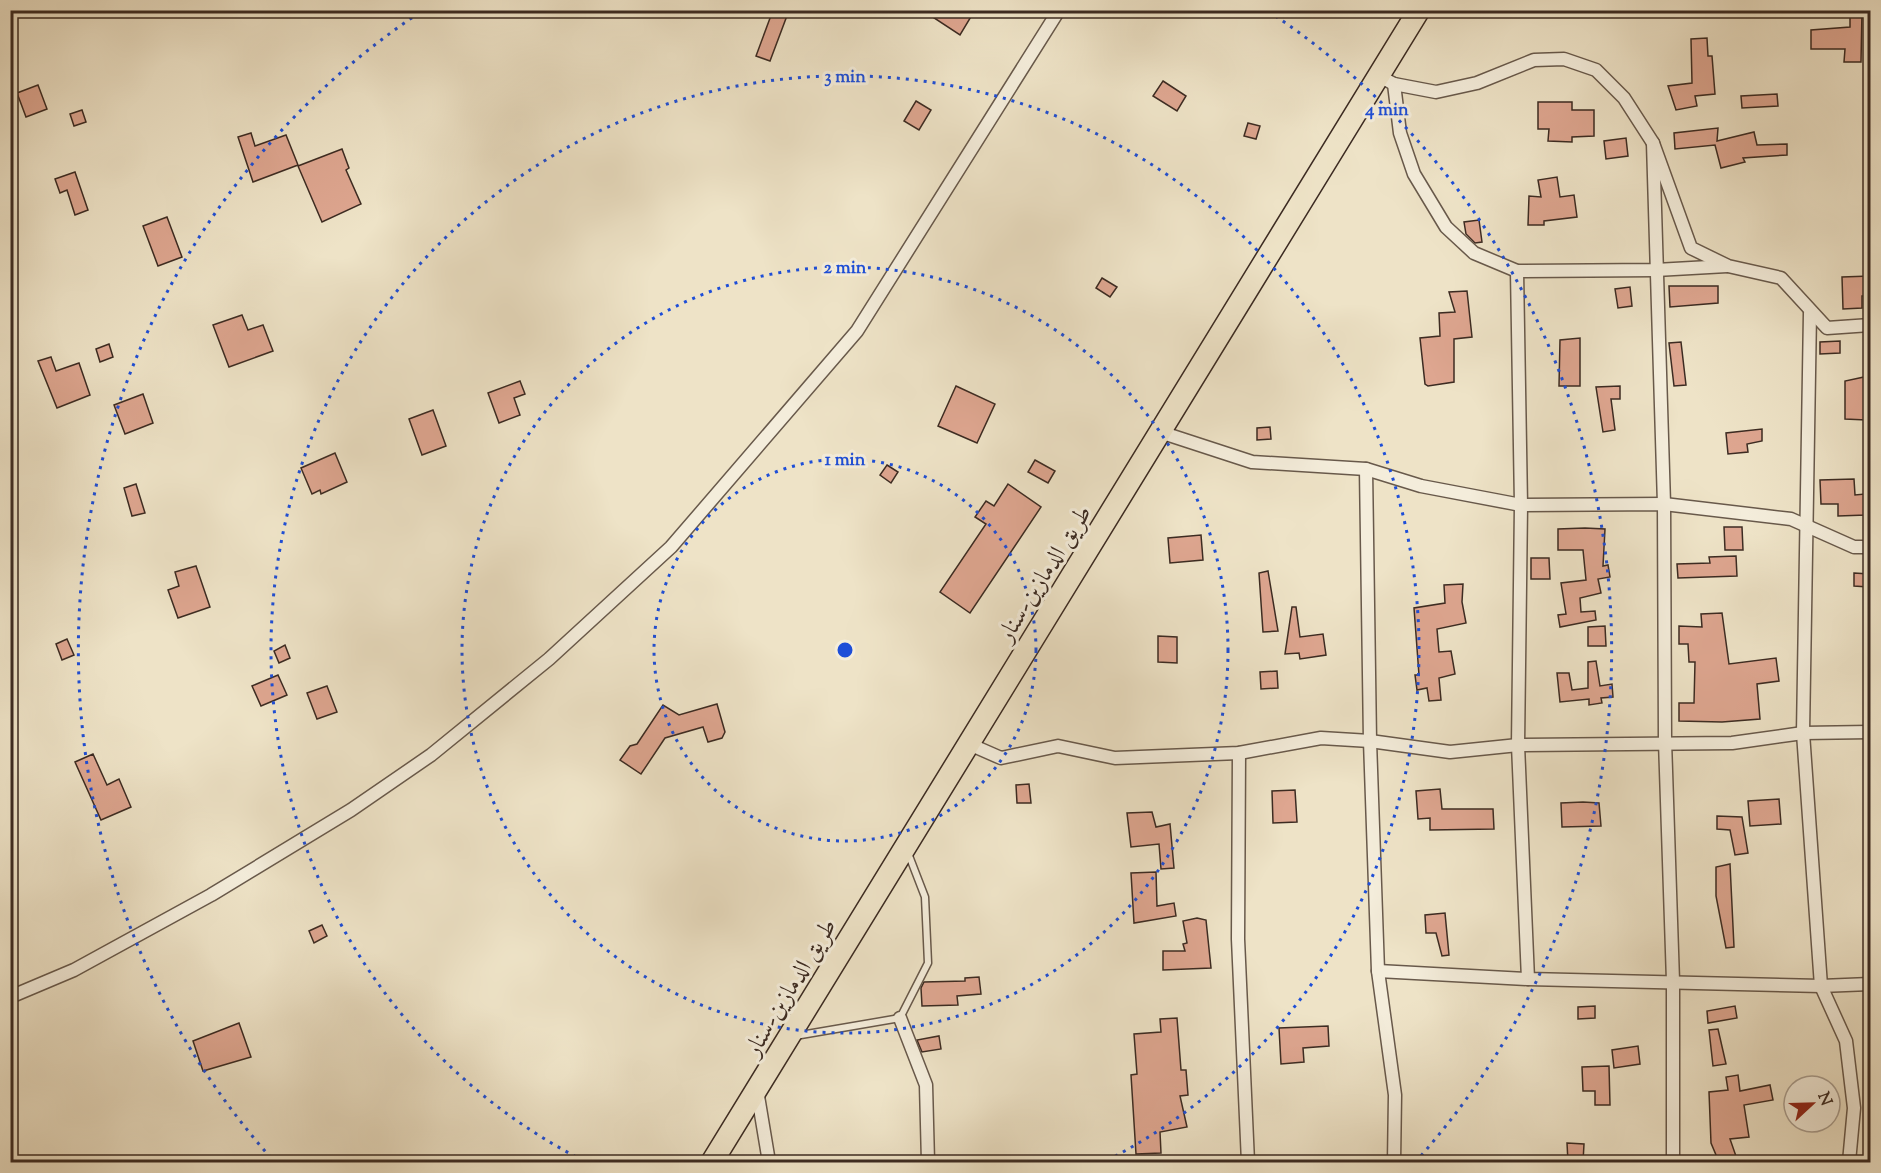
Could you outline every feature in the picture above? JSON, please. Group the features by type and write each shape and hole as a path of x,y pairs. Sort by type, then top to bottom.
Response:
{"highway":[{"name":"طريق الدمازين-سنار","path":"712,1162 1160,432 1387,80 1419,10"}],"street":[{"path":"10,997 74,970 202,900 351,810 431,755 549,659 662,555 857,331 1059,10"},
{"path":"1728,266 1656,270 1517,271 1474,253 1446,227 1411,164 1400,133 1387,80 1436,92 1477,83 1534,60 1564,59 1596,70 1624,99 1653,143 1691,248 1728,266 1781,278 1810,313 1827,328 1870,325"},
{"path":"1653,143 1664,504 1665,741 1672,981 1673,1162"},
{"path":"1517,271 1521,505 1518,745 1528,979"},
{"path":"1810,313 1803,733 1821,986 1846,1041 1854,1108 1849,1162"},
{"path":"1160,432 1252,462 1366,469 1421,486 1521,505 1664,504 1791,519 1854,547 1870,546"},
{"path":"1366,469 1370,741 1378,971 1395,1095 1394,1162"},
{"path":"969,744 1001,758 1058,746 1115,758 1239,753 1321,738 1370,741 1449,752 1518,745 1665,741 1732,743 1803,733 1870,732"},
{"path":"1239,753 1238,939 1248,1162"},
{"path":"1378,971 1528,979 1821,986 1870,984"},
{"path":"900,1018 926,1085 928,1162"},
{"path":"757,1090 769,1162"}],"lane":[{"path":"789,1037 900,1018 928,963 925,897 905,847"}],"building":[{"path":"773,10 788,13 770,61 756,56"},
{"path":"922,10 975,10 960,35"},
{"path":"1850,10 1862,10 1861,62 1844,62 1845,49 1811,49 1811,30 1850,27"},
{"path":"1707,38 1708,56 1712,56 1715,94 1695,96 1697,106 1676,110 1668,86 1692,83 1691,39"},
{"path":"1163,81 1186,96 1177,111 1153,96"},
{"path":"38,85 47,109 26,117 17,93"},
{"path":"1777,94 1778,106 1742,108 1741,96"},
{"path":"916,101 931,110 919,130 904,121"},
{"path":"1538,102 1572,102 1572,110 1594,110 1594,136 1572,137 1572,142 1548,141 1549,129 1538,129"},
{"path":"82,110 86,122 74,126 70,114"},
{"path":"1248,123 1260,126 1256,139 1244,136"},
{"path":"1718,128 1717,141 1754,132 1757,145 1787,144 1787,155 1743,158 1745,162 1721,168 1715,145 1675,149 1674,133"},
{"path":"251,133 255,146 286,135 298,165 253,182 238,137"},
{"path":"1626,138 1628,156 1606,159 1604,141"},
{"path":"342,149 349,168 346,170 361,204 322,222 298,166"},
{"path":"75,172 88,210 75,215 67,190 60,193 55,179"},
{"path":"1557,177 1560,197 1574,195 1577,217 1544,221 1544,225 1528,225 1529,196 1541,197 1538,180"},
{"path":"167,217 182,257 158,266 143,226"},
{"path":"1479,220 1482,242 1475,243 1466,234 1464,222"},
{"path":"1870,276 1870,296 1862,296 1862,308 1843,309 1842,277"},
{"path":"1102,278 1117,287 1110,297 1096,288"},
{"path":"1669,286 1718,286 1718,303 1670,307"},
{"path":"1630,287 1632,306 1618,308 1615,289"},
{"path":"1467,291 1472,337 1454,339 1454,382 1428,386 1425,384 1420,338 1440,336 1439,313 1455,312 1449,292"},
{"path":"242,315 248,330 263,325 273,351 229,367 213,325"},
{"path":"1580,338 1580,386 1559,386 1560,340"},
{"path":"1840,341 1840,353 1820,354 1820,342"},
{"path":"1681,342 1686,385 1674,386 1669,343"},
{"path":"109,344 113,357 100,362 96,349"},
{"path":"51,357 56,371 79,363 90,395 57,408 38,361"},
{"path":"1864,377 1866,420 1845,419 1845,381"},
{"path":"520,381 525,394 514,398 520,415 499,423 488,393"},
{"path":"956,386 995,404 977,443 938,426"},
{"path":"1620,386 1620,399 1611,399 1615,430 1603,432 1596,387"},
{"path":"143,394 153,423 125,434 114,405"},
{"path":"433,410 446,446 422,455 409,419"},
{"path":"1270,427 1271,439 1257,440 1257,428"},
{"path":"1762,429 1762,441 1747,444 1748,452 1728,454 1726,433"},
{"path":"335,453 347,482 321,494 320,490 312,494 301,468"},
{"path":"1035,460 1055,471 1048,483 1028,472"},
{"path":"887,465 898,472 891,483 880,475"},
{"path":"1854,479 1855,495 1865,494 1866,515 1838,516 1838,504 1821,504 1820,480"},
{"path":"136,484 145,513 132,516 124,488"},
{"path":"1008,484 1041,507 970,613 940,592 986,524 975,517 986,501 994,506"},
{"path":"1724,527 1742,527 1743,550 1725,550"},
{"path":"1558,529 1605,529 1603,566 1608,565 1610,577 1598,579 1601,593 1580,598 1581,612 1595,611 1596,620 1560,627 1558,615 1566,614 1561,583 1586,580 1583,550 1558,550"},
{"path":"1201,535 1203,560 1170,563 1168,538"},
{"path":"1736,556 1737,576 1678,578 1677,564 1710,563 1709,557"},
{"path":"1531,558 1549,558 1550,579 1531,579"},
{"path":"196,566 210,607 178,618 168,590 179,586 175,572"},
{"path":"1268,571 1278,631 1263,632 1259,573"},
{"path":"1854,573 1869,574 1868,587 1854,586"},
{"path":"1463,584 1462,602 1466,623 1437,629 1439,652 1451,651 1455,674 1439,678 1441,700 1429,701 1427,688 1417,690 1415,675 1419,675 1414,608 1445,603 1444,585"},
{"path":"1292,607 1296,607 1300,637 1323,634 1326,655 1300,659 1299,653 1285,654"},
{"path":"1722,613 1729,664 1776,658 1779,681 1757,684 1760,719 1722,722 1679,721 1679,703 1694,703 1695,662 1689,662 1688,644 1679,644 1679,626 1702,627 1701,614"},
{"path":"1605,626 1606,646 1588,646 1588,627"},
{"path":"1158,636 1177,637 1177,663 1158,662"},
{"path":"67,639 74,655 62,660 56,644"},
{"path":"285,645 290,658 279,663 274,651"},
{"path":"1596,661 1600,686 1612,684 1613,697 1601,698 1602,703 1589,705 1589,699 1560,702 1557,673 1569,673 1572,690 1588,688 1588,662"},
{"path":"1277,671 1278,688 1261,689 1260,672"},
{"path":"278,675 287,695 261,706 252,686"},
{"path":"327,686 337,712 317,719 307,693"},
{"path":"717,704 725,732 722,738 708,742 703,727 665,738 641,774 620,760 630,746 637,744 663,705 679,715"},
{"path":"93,754 107,785 119,779 131,807 101,820 75,762"},
{"path":"1029,784 1031,803 1017,803 1016,785"},
{"path":"1440,789 1442,809 1493,809 1494,829 1430,830 1430,818 1418,819 1416,791"},
{"path":"1295,790 1297,822 1273,823 1272,791"},
{"path":"1779,799 1781,824 1750,826 1748,801"},
{"path":"1561,803 1599,803 1601,826 1562,827"},
{"path":"1152,812 1156,827 1170,824 1174,868 1161,869 1159,844 1131,847 1127,813"},
{"path":"1717,816 1742,817 1748,853 1735,855 1730,830 1717,829"},
{"path":"1730,864 1734,947 1726,948 1716,896 1716,867"},
{"path":"1156,872 1157,906 1174,903 1176,916 1134,923 1131,873"},
{"path":"1445,913 1449,955 1442,956 1436,933 1426,933 1425,915"},
{"path":"1197,918 1206,920 1211,968 1163,970 1163,951 1185,951 1183,944 1187,943 1183,921"},
{"path":"322,925 327,936 314,943 309,931"},
{"path":"979,977 981,994 957,996 958,1005 922,1006 921,988 924,982 965,981 965,978"},
{"path":"1595,1006 1595,1018 1578,1019 1578,1007"},
{"path":"1735,1006 1737,1018 1708,1023 1707,1011"},
{"path":"1177,1018 1181,1070 1186,1070 1188,1095 1180,1096 1187,1127 1160,1132 1161,1153 1136,1154 1131,1075 1137,1074 1134,1034 1161,1032 1160,1019"},
{"path":"239,1023 251,1057 203,1071 193,1041"},
{"path":"1328,1026 1329,1046 1303,1048 1304,1062 1281,1064 1279,1028"},
{"path":"1718,1029 1726,1064 1713,1066 1709,1030"},
{"path":"939,1036 941,1049 922,1052 917,1040"},
{"path":"1638,1046 1640,1064 1614,1068 1612,1050"},
{"path":"1609,1066 1610,1105 1595,1105 1595,1091 1583,1091 1582,1067"},
{"path":"1738,1075 1740,1091 1770,1085 1773,1100 1744,1105 1749,1137 1730,1139 1738,1162 1719,1162 1711,1143 1709,1092 1728,1090 1726,1077"},
{"path":"1567,1143 1584,1144 1583,1162 1568,1162"}]}
